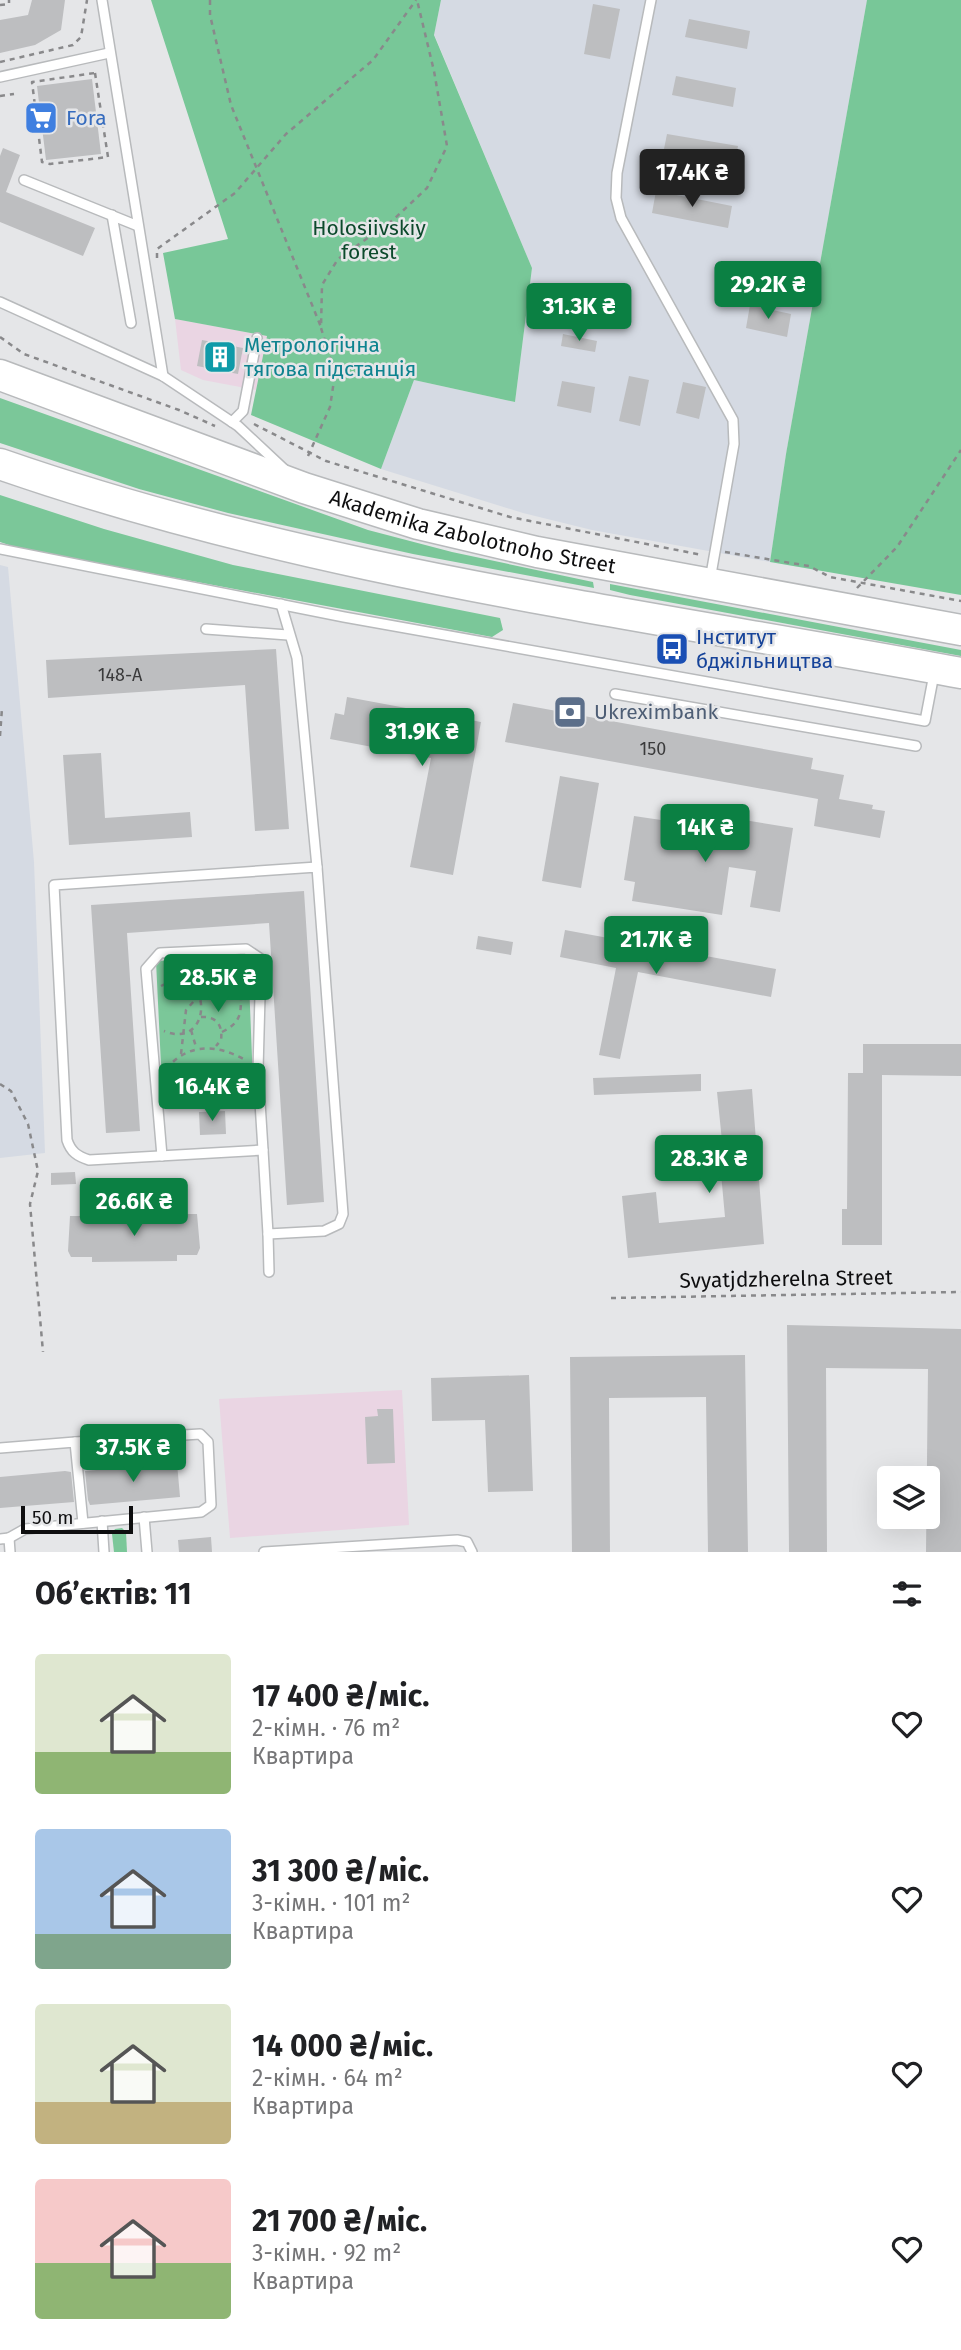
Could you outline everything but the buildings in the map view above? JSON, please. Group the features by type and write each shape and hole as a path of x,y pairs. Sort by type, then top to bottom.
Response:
{"highway":[{"name":"Akademika Zabolotnoho Street","path":"0,375 304,488 471,537 709,585 961,630"},
{"name":"Akademika Zabolotnoho Street","path":"0,464 180,520 358,562 948,671"}],"lane":[{"path":"102,0 163,376"},
{"path":"651,0 617,173 616,198 621,218 733,420 734,444 709,585"},
{"path":"0,77 109,53"},
{"path":"24,180 138,226"},
{"path":"112,215 131,323"},
{"path":"0,302 163,376 235,424 304,488"},
{"path":"235,424 243,411 257,338"},
{"path":"0,550 925,721 948,671"},
{"path":"268,1234 324,1231 339,1224 343,1214 317,867 296,658 281,604"},
{"path":"206,629 288,635"},
{"path":"615,694 916,746"},
{"path":"263,1150 89,1160 70,1149 54,885 317,867"},
{"path":"162,1156 146,969 160,953 246,948 261,958 258,1070 269,1272"},
{"path":"0,1448 192,1433 205,1437 212,1499 208,1510 25,1529 5,1538 10,1552"},
{"path":"75,1442 83,1523"},
{"path":"144,1517 147,1552"},
{"path":"102,1521 104,1552"},
{"path":"264,1552 457,1540 467,1542 472,1552"}],"path":[{"path":"0,5 9,4 9,0"},
{"path":"0,62 73,45 80,37 87,0"},
{"path":"210,0 231,105 321,328 335,374 330,407 308,456"},
{"path":"157,261 157,249 236,193 286,134 373,60 416,0"},
{"path":"321,328 322,285 338,259 393,220 427,188 447,146 434,71 416,0"},
{"path":"95,73 108,157 50,164 42,162 32,82 95,73"},
{"path":"0,96 14,94"},
{"path":"0,337 24,354 179,410 208,425 256,424 326,461 510,517 678,550 715,554 728,552 809,566 830,577 961,601"},
{"path":"857,588 897,547 961,450"},
{"path":"0,736 2,708"},
{"path":"181,1054 186,1010 198,993 220,971 253,953"},
{"path":"168,983 185,983 198,993 202,1000 201,1017 191,1030 183,1033 166,1032 159,1027 148,1007 160,987 168,983"},
{"path":"198,993 262,989"},
{"path":"215,1047 222,1032 235,1025 242,1017 241,991"},
{"path":"202,1000 210,993"},
{"path":"201,1017 215,1019 222,1032"},
{"path":"191,1030 196,1048"},
{"path":"157,1080 181,1054 196,1048 215,1047 234,1053 258,1070"},
{"path":"0,1084 11,1091 28,1124 38,1171 30,1204 43,1352"},
{"name":"Svyatjdzherelna Street","path":"611,1298 961,1292"}],"shaded area":[{"path":"441,0 867,0 786,454 770,562 592,530 523,513 381,469 414,380 515,402 532,268 434,34"},
{"path":"175,319 267,336 256,390 203,380 181,370"},
{"path":"0,565 8,567 34,862 45,1153 0,1158"},
{"path":"402,1390 409,1525 230,1538 219,1399"}],"green space":[{"name":"Holosiivskiy forest","path":"151,0 441,0 434,35 532,268 515,402 414,380 381,469 251,415 267,336 175,319 163,253 228,239"},
{"path":"867,0 961,0 961,595 770,562 786,454"},
{"path":"0,398 368,530 452,552 593,582 594,588 413,554 228,513 139,489 0,443"},
{"path":"0,495 104,529 233,565 500,618 503,630 492,637 21,549 0,542"},
{"path":"610,584 961,650 961,656 630,595 610,590"},
{"path":"248,957 253,1082 234,1083 233,1068 180,1070 180,1086 162,1086 156,961"},
{"path":"122,1528 126,1532 127,1552 114,1552 112,1534 115,1529"}],"place":[{"name":"Fora","path":"41,118"},
{"name":"Метрологічна тягова підстанція","path":"220,357"},
{"name":"Інститут бджільництва","path":"672,649"},
{"name":"Ukreximbank","path":"570,712"}]}
